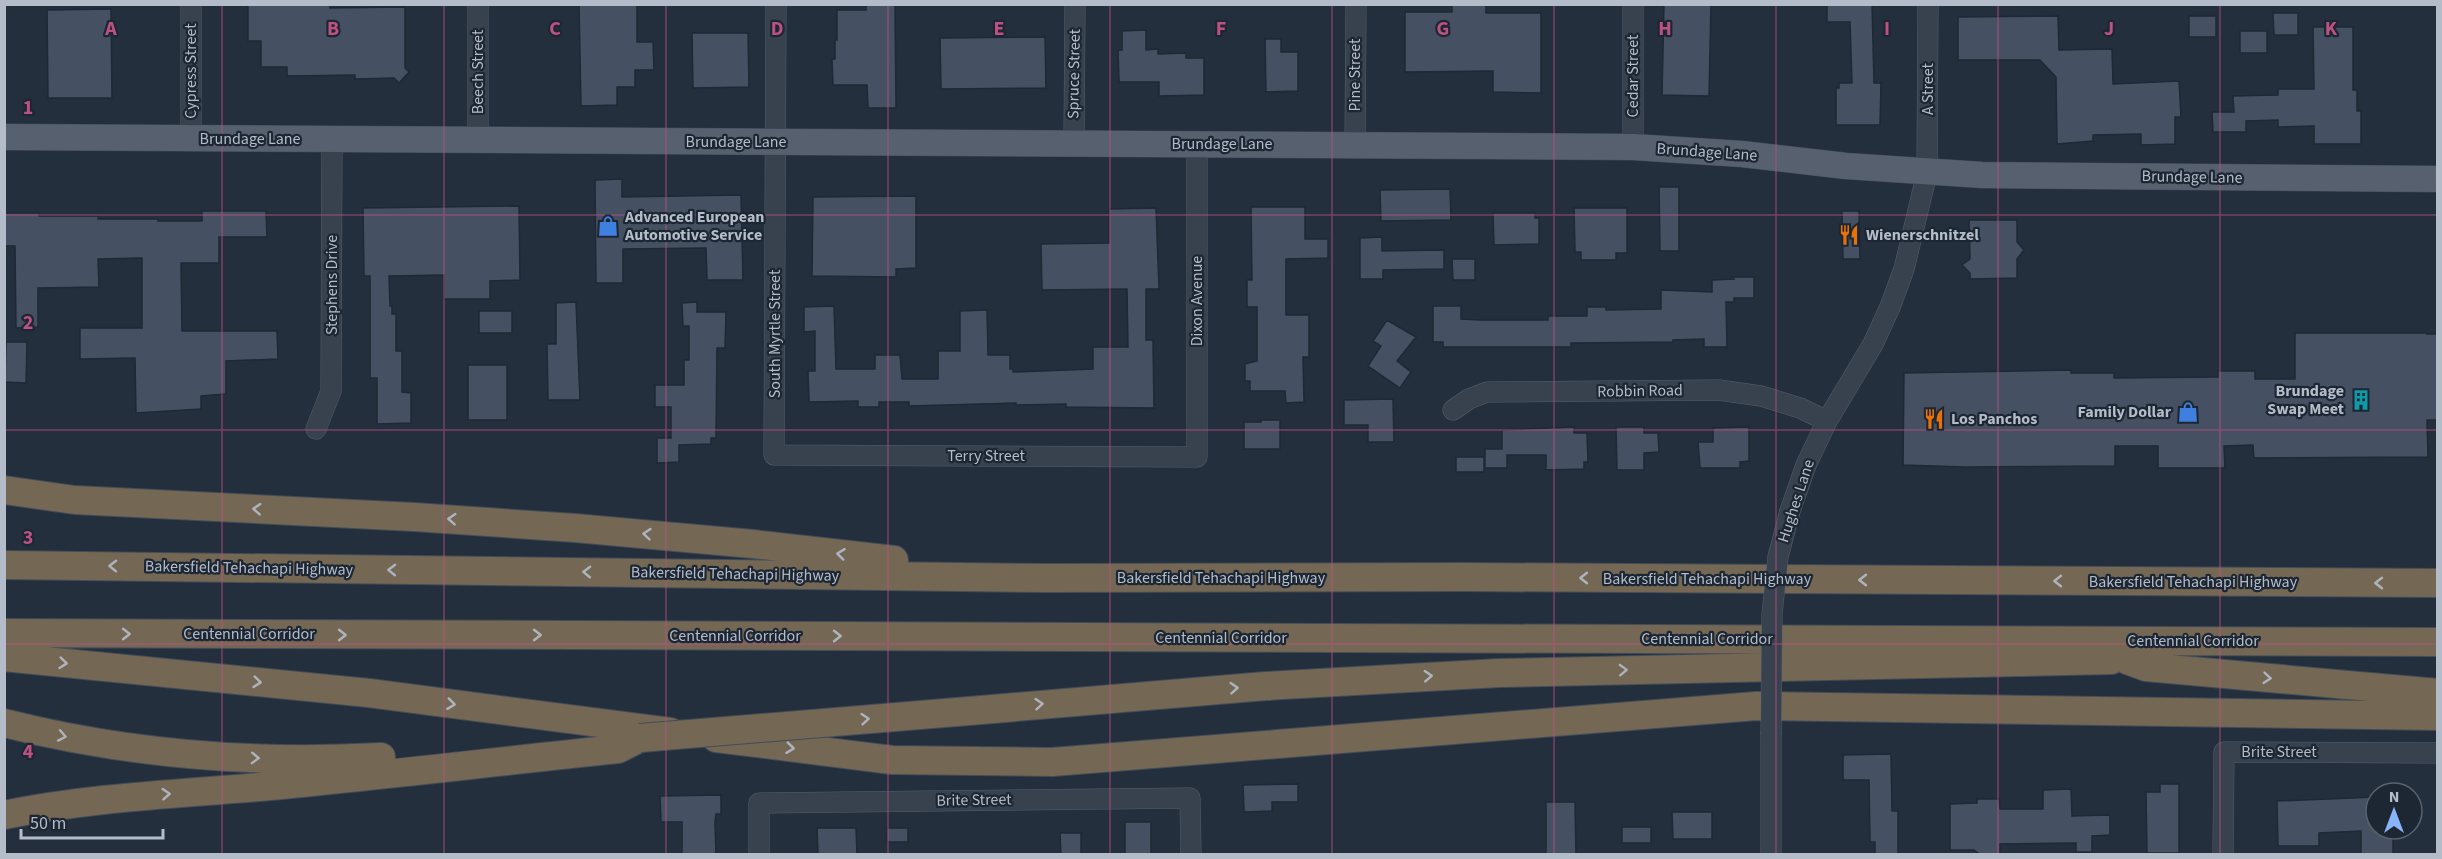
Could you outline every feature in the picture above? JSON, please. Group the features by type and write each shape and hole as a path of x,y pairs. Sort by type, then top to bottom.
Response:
{"highway":[{"path":"4,490 75,500 414,517 664,535 1045,578"},
{"name":"Bakersfield Tehachapi Highway","path":"4,565 1045,578 1476,577 2438,583"},
{"name":"Centennial Corridor","path":"4,633 2438,642"},
{"path":"4,816 53,805 116,798 316,782 460,757 617,736 640,738 1254,687 1488,674 2438,655"},
{"path":"4,657 369,693 852,756 915,761 1084,761 1756,706 2438,716"},
{"path":"2127,660 2146,668 2438,693"},
{"path":"4,723 64,737 129,747 256,758 460,757"}],"main road":[{"name":"Brundage Lane","path":"4,137 1633,147 1742,153 1927,173 1991,176 2438,179"}],"street":[{"name":"Cypress Street","path":"191,4 191,138"},
{"name":"Beech Street","path":"478,4 478,140"},
{"name":"South Myrtle Street","path":"774,455 776,4"},
{"name":"Spruce Street","path":"1074,143 1075,4"},
{"name":"Pine Street","path":"1355,145 1356,4"},
{"name":"Cedar Street","path":"1633,4 1633,147"},
{"name":"A Street","path":"1927,173 1928,4"},
{"name":"Stephens Drive","path":"316,429 331,391 332,139"},
{"name":"Dixon Avenue","path":"1197,144 1197,457"},
{"name":"Hughes Lane","path":"1771,855 1772,614 1778,557 1790,511 1806,465 1827,421 1873,344 1890,307 1904,269 1927,173"},
{"name":"Robbin Road","path":"1453,410 1469,399 1487,392 1719,390 1761,396 1800,408 1827,421"},
{"name":"Terry Street","path":"774,455 1197,457"},
{"name":"Brite Street","path":"2223,855 2224,752 2438,753"},
{"name":"Brite Street","path":"759,855 759,803 1190,798 1191,855"}],"building":[{"path":"248,4 330,4 330,8 405,7 405,68 409,72 399,83 394,78 355,79 355,75 287,76 287,67 261,67 261,41 248,41"},
{"path":"579,4 637,4 637,42 653,42 654,70 635,70 635,87 617,87 617,105 581,106"},
{"path":"866,4 895,4 896,108 868,108 867,85 833,85 832,59 835,59 835,40 837,40 837,10 866,10"},
{"path":"1452,4 1486,4 1486,13 1541,13 1541,93 1493,92 1493,71 1405,72 1405,12 1452,12"},
{"path":"1664,4 1711,4 1709,96 1662,95"},
{"path":"1827,4 1872,4 1874,83 1881,83 1880,125 1836,125 1836,88 1839,88 1839,83 1852,83 1850,22 1827,22"},
{"path":"111,9 112,98 48,98 47,10"},
{"path":"2273,13 2298,13 2298,35 2274,35"},
{"path":"2058,16 2059,50 2112,49 2113,84 2179,81 2181,117 2175,117 2175,144 2141,145 2141,134 2093,135 2093,141 2057,144 2056,77 2040,60 1958,60 1958,17"},
{"path":"2189,16 2216,16 2216,37 2189,37"},
{"path":"2313,27 2353,27 2353,90 2357,90 2357,111 2361,111 2361,144 2314,144 2314,126 2278,127 2278,120 2246,121 2246,132 2213,132 2212,112 2234,112 2233,96 2278,95 2278,89 2314,89"},
{"path":"1146,30 1146,50 1158,49 1158,54 1186,53 1186,58 1204,58 1204,95 1159,96 1159,82 1119,82 1118,50 1122,50 1122,31"},
{"path":"2240,31 2267,31 2267,53 2240,53"},
{"path":"692,33 748,33 749,87 693,88"},
{"path":"1045,37 1046,88 941,89 940,38"},
{"path":"1265,39 1281,39 1281,52 1298,52 1298,91 1266,92"},
{"path":"622,179 622,197 741,195 743,280 707,280 706,248 623,249 623,283 596,283 595,180"},
{"path":"1659,187 1679,187 1679,251 1660,251"},
{"path":"1450,189 1451,220 1381,221 1380,190"},
{"path":"916,196 916,268 896,269 896,277 812,276 813,197"},
{"path":"519,206 520,280 490,281 490,299 444,299 444,275 389,276 390,306 392,306 392,314 396,314 396,351 402,351 402,392 411,393 411,423 377,424 377,378 370,378 370,276 364,276 363,208"},
{"path":"1251,207 1305,207 1305,239 1328,239 1328,258 1286,259 1286,315 1309,315 1309,357 1303,357 1304,402 1286,403 1285,391 1250,391 1250,381 1245,381 1245,364 1257,361 1257,307 1247,307 1247,280 1252,280"},
{"path":"1156,208 1159,289 1146,289 1146,340 1153,340 1154,408 1066,407 1066,404 1016,405 1016,403 909,406 909,402 879,402 879,407 858,407 858,401 809,402 808,371 815,371 815,331 804,332 804,307 834,306 836,369 875,369 875,355 900,355 902,379 938,379 938,351 960,351 960,311 987,310 988,355 1010,355 1010,369 1013,369 1013,372 1093,369 1093,347 1128,347 1127,289 1042,290 1041,244 1109,243 1109,209"},
{"path":"1574,208 1627,208 1627,253 1616,253 1616,260 1581,260 1581,252 1575,252"},
{"path":"202,211 266,211 267,237 219,237 219,263 181,263 182,331 277,331 278,359 226,361 226,394 201,396 201,409 136,413 135,358 80,359 80,328 142,328 142,258 98,259 99,287 38,288 38,327 16,328 15,246 4,246 4,213 39,213 39,216 98,216 98,219 202,221"},
{"name":"Wienerschnitzel","path":"1842,211 1859,211 1860,259 1843,259"},
{"path":"1493,213 1535,213 1535,218 1539,218 1539,244 1494,245"},
{"path":"1969,220 2017,220 2017,242 2024,250 2017,259 2017,278 1970,279 1970,273 1962,265 1970,259"},
{"path":"1382,237 1382,251 1444,250 1444,269 1383,270 1383,279 1360,279 1360,238"},
{"path":"1452,259 1475,259 1475,280 1453,280"},
{"path":"1733,277 1754,277 1754,298 1734,298 1734,302 1726,302 1727,347 1704,347 1704,339 1673,340 1673,342 1571,343 1571,347 1443,347 1443,342 1433,342 1433,306 1461,306 1461,319 1548,320 1548,316 1587,316 1587,307 1606,307 1606,310 1661,309 1661,290 1712,292 1712,280 1734,279"},
{"path":"576,302 580,400 548,400 547,344 556,344 556,303"},
{"path":"697,302 697,312 726,312 725,348 717,348 716,438 711,438 711,444 679,445 679,462 657,463 657,438 671,438 671,407 655,407 655,385 684,385 684,360 689,360 689,326 683,326 682,303"},
{"path":"479,311 512,311 512,333 479,333"},
{"path":"1387,320 1416,337 1397,361 1411,372 1400,388 1368,366 1381,346 1373,341"},
{"path":"2295,333 2438,334 2438,420 2427,420 2428,457 2254,458 2253,445 2224,446 2225,468 2158,468 2158,446 2115,446 2115,466 1903,465 1904,373 2071,370 2071,373 2114,373 2114,378 2218,377 2218,371 2255,371 2255,379 2295,379"},
{"path":"6,342 27,342 26,383 5,382"},
{"path":"468,365 507,365 507,420 468,420"},
{"path":"1393,399 1394,442 1368,442 1368,425 1344,425 1344,400"},
{"path":"1261,420 1280,420 1280,449 1244,449 1244,422 1261,422"},
{"path":"1574,427 1574,433 1587,433 1588,462 1584,462 1584,469 1546,470 1546,455 1507,455 1507,468 1485,468 1485,449 1502,449 1502,430"},
{"path":"1616,427 1644,427 1644,433 1658,433 1659,452 1644,453 1644,470 1617,470"},
{"path":"1749,427 1749,461 1740,462 1740,468 1700,468 1698,442 1713,442 1713,428"},
{"path":"1456,457 1484,457 1484,472 1456,472"},
{"path":"1891,754 1892,811 1898,811 1898,855 1875,855 1875,842 1870,842 1869,780 1843,780 1843,755"},
{"path":"1298,784 1298,802 1272,802 1272,811 1244,812 1243,785"},
{"path":"2160,784 2179,784 2179,853 2147,853 2146,792 2160,792"},
{"path":"2071,789 2072,816 2110,815 2110,835 2092,836 2092,852 2076,852 2076,843 2000,844 2000,855 1981,855 1974,850 1950,850 1950,804 1977,803 1977,799 1999,799 2000,809 2043,809 2043,790"},
{"path":"721,795 721,814 716,814 715,822 716,855 682,855 682,822 661,822 660,796"},
{"path":"2364,797 2364,841 2393,841 2393,855 2361,855 2361,831 2319,833 2319,846 2278,846 2277,801"},
{"path":"1546,802 1575,802 1576,855 1546,855"},
{"path":"1672,812 1712,812 1712,839 1673,839"},
{"path":"1125,822 1151,822 1151,855 1125,855"},
{"path":"1622,827 1651,827 1651,843 1622,843"},
{"path":"817,828 856,828 857,855 818,855"},
{"path":"887,828 908,828 908,842 887,842"},
{"path":"1060,833 1081,833 1081,855 1061,855"}],"place":[{"name":"Advanced European Automotive Service","path":"608,226"},
{"name":"Wienerschnitzel","path":"1849,235"},
{"name":"Brundage Swap Meet","path":"2361,400"},
{"name":"Family Dollar","path":"2188,412"},
{"name":"Los Panchos","path":"1934,419"}]}
